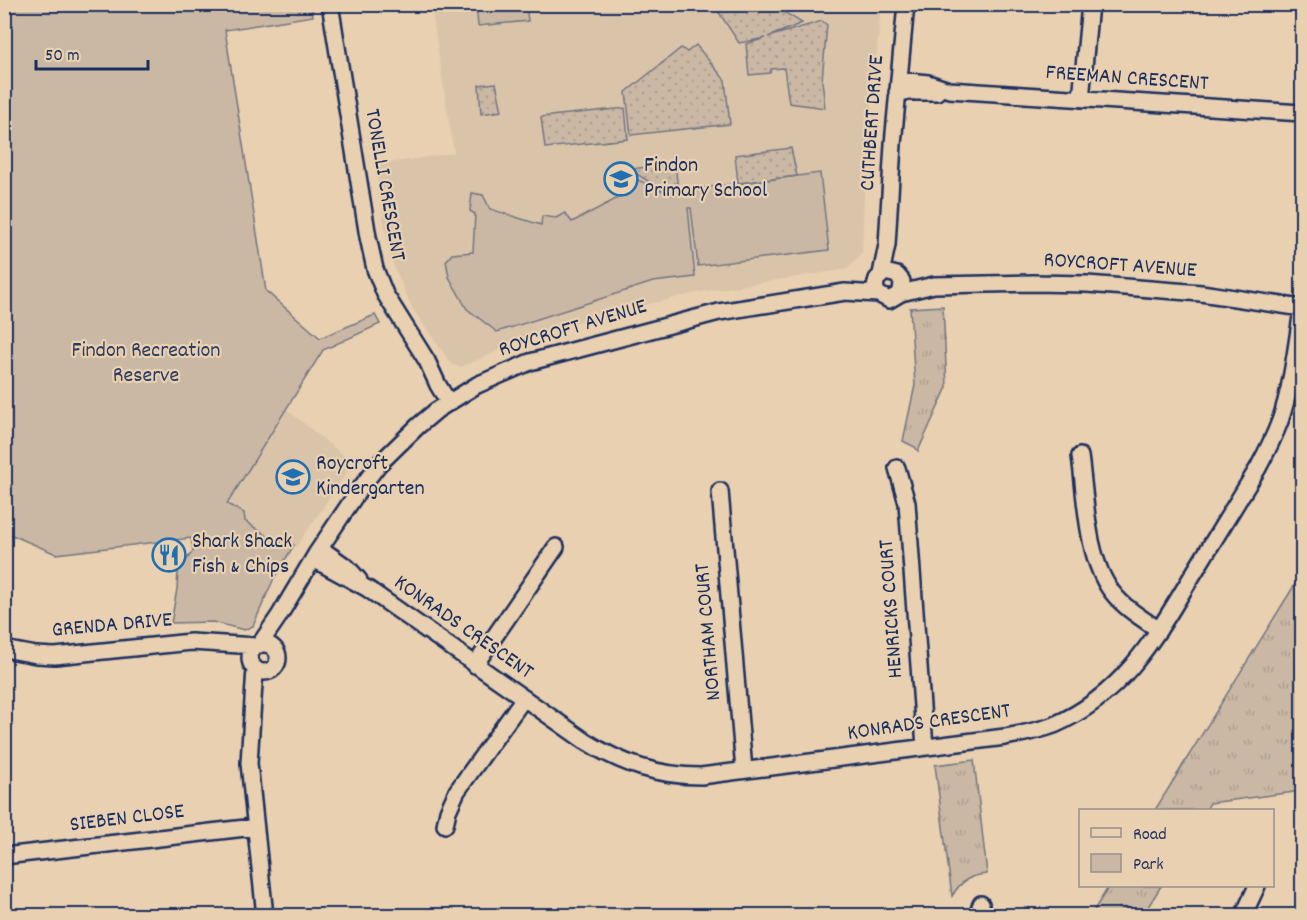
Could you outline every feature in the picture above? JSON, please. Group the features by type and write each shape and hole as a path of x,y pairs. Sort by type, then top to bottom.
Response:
{"street":[{"name":"TONELLI CRESCENT","path":"330,4 371,254 385,294 453,400"},
{"name":"CUTHBERT DRIVE","path":"888,274 887,245 906,4"},
{"path":"1081,99 1090,4"},
{"name":"FREEMAN CRESCENT","path":"898,86 929,93 949,90 1302,113"},
{"path":"888,274 902,281 901,293 889,300 878,294 875,283 888,274"},
{"name":"ROYCROFT AVENUE","path":"266,915 254,827 249,763 255,655 316,553 359,490 379,464 418,426 453,400 502,373 555,355 719,312 845,291 888,274 934,285"},
{"name":"ROYCROFT AVENUE","path":"901,293 934,285 1087,284 1201,293 1302,309"},
{"name":"ROYCROFT AVENUE","path":"845,291 878,294"},
{"name":"KONRADS CRESCENT","path":"316,553 348,568 368,589 595,748 633,766 677,776 701,776 1013,735 1051,726 1069,718 1096,699 1124,676 1146,650 1258,468 1276,429 1288,391 1302,309"},
{"path":"1080,456 1093,554 1101,575 1124,605 1159,630"},
{"name":"HENRICKS COURT","path":"897,468 907,503 925,747"},
{"name":"NORTHAM COURT","path":"720,490 744,770"},
{"path":"475,665 556,547"},
{"name":"ROYCROFT AVENUE","path":"275,649 279,616"},
{"name":"GRENDA DRIVE","path":"4,649 56,656 175,643 207,643 223,645 255,655"},
{"path":"268,644 275,649 278,658 274,666 263,671 255,655 268,644"},
{"name":"ROYCROFT AVENUE","path":"250,734 264,686 274,666"},
{"path":"445,825 448,811 457,791 524,698"},
{"name":"SIEBEN CLOSE","path":"4,856 254,827"},
{"path":"1243,915 1256,887"}],"shaded area":[{"name":"Findon Primary School","path":"431,5 881,5 864,192 862,253 847,269 700,292 590,318 516,343 461,367 452,365 413,309 393,265 375,165 454,153"},
{"name":"Roycroft Kindergarten","path":"286,409 353,463 296,547 286,541 278,543 244,521 227,504"}],"green space":[{"name":"Findon Recreation Reserve","path":"5,4 311,5 313,16 225,30 266,291 320,338 375,315 380,324 323,350 227,504 244,513 245,521 278,543 286,541 294,545 274,578 253,626 244,630 213,622 171,623 178,571 193,551 191,538 56,554 5,532"},
{"path":"476,5 526,5 528,21 478,26"},
{"path":"714,5 781,5 779,9 802,23 768,37 822,21 827,25 822,80 825,108 789,103 784,68 771,69 770,73 749,75 746,44 766,38 739,43"},
{"path":"696,45 725,80 730,124 631,135 626,92 681,48 687,52"},
{"path":"496,83 502,111 481,114 479,85"},
{"path":"625,108 628,139 545,148 541,117"},
{"path":"791,148 797,176 738,183 735,155"},
{"path":"675,163 678,191 663,190 631,169"},
{"path":"820,173 829,250 698,266 691,208 688,208 695,277 653,282 497,332 467,309 449,277 446,261 452,254 473,252 475,214 470,211 472,193 483,195 490,209 541,225 542,216 556,218 565,213 572,222 618,198 623,179 629,176 672,195 689,193 689,190"},
{"path":"943,306 947,387 918,451 903,441 915,385 910,308"},
{"path":"1302,573 1302,791 1210,803 1207,809 1156,809"},
{"path":"974,760 987,874 966,880 952,896 935,765"},
{"path":"1108,887 1160,887 1143,915 1091,915"}],"place":[{"name":"Findon Primary School","path":"621,179"},
{"name":"Roycroft Kindergarten","path":"293,477"},
{"name":"Shark Shack Fish & Chips","path":"169,555"}]}
